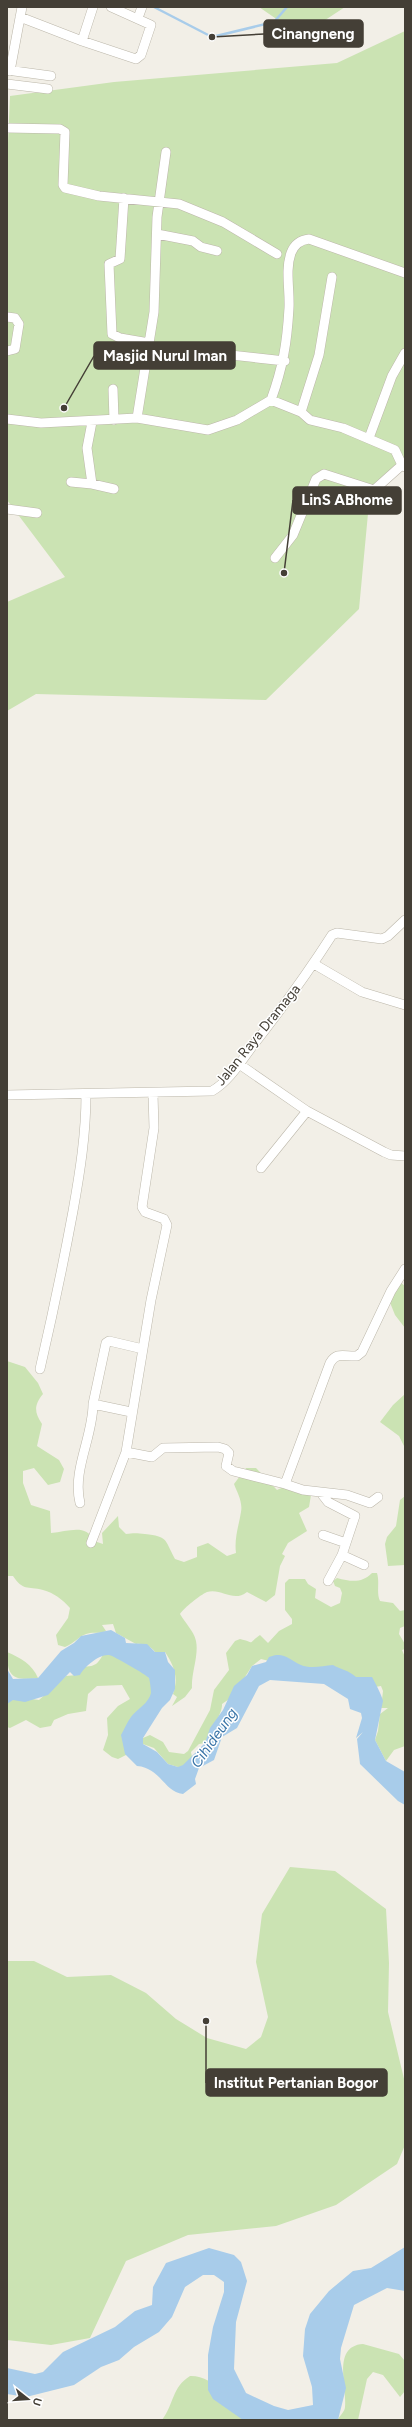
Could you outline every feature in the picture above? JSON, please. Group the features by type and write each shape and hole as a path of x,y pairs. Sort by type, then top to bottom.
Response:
{"street":[{"path":"22,7 8,70 51,76"},
{"path":"82,42 93,7"},
{"path":"20,17 82,42 136,59 141,55 151,25 111,7"},
{"path":"138,18 142,8"},
{"path":"7,84 48,89"},
{"path":"7,128 60,129 65,132 63,185 65,188 99,196 179,204 222,222 277,254"},
{"path":"137,418 154,312 159,201 166,152"},
{"path":"124,198 120,259 110,264 110,325 114,336 149,344 285,360"},
{"path":"157,234 193,241 201,247 217,251"},
{"path":"7,419 41,423 92,422 137,418 208,430 237,420 271,400 285,360 290,307 289,266 296,244 303,239 309,239 405,273"},
{"path":"300,412 319,355 332,277"},
{"path":"7,351 15,349 19,324 11,317"},
{"path":"369,438 392,376 405,353"},
{"path":"113,389 114,420"},
{"path":"271,400 300,412 310,420 369,438 395,450 403,466 374,490 324,474 316,480 293,535 275,558"},
{"path":"92,422 88,448 92,484"},
{"path":"71,482 114,488"},
{"path":"7,509 38,513"},
{"name":"Jalan Raya Dramaga","path":"7,1095 153,1094 212,1091 222,1084 239,1064 314,964 332,935 337,933 382,939 388,936 405,920"},
{"path":"314,964 362,992 405,1005"},
{"path":"239,1064 307,1111 391,1155 405,1156"},
{"path":"40,1369 60,1282 81,1164 86,1124 86,1094"},
{"path":"91,1543 126,1452 131,1412 143,1350 150,1300 166,1225 164,1219 145,1212 142,1207 154,1128 153,1094"},
{"path":"261,1168 307,1111"},
{"path":"285,1484 330,1362 339,1354 356,1356 362,1352 391,1291 405,1269"},
{"path":"80,1503 78,1496 81,1465 92,1428 93,1404 106,1343 109,1341 143,1350"},
{"path":"93,1404 131,1412"},
{"path":"126,1452 152,1457 164,1448 218,1447 225,1449 229,1453 226,1466 233,1471 321,1493 347,1495 370,1504 378,1497"},
{"path":"321,1493 328,1502 355,1516 342,1555 328,1581"},
{"path":"323,1535 346,1542"},
{"path":"342,1555 364,1565"}],"green space":[{"path":"259,7 345,7 301,36"},
{"path":"405,31 405,461 369,503 359,609 266,700 36,694 7,711 7,602 65,577 7,500 7,166 10,96 114,82 337,63"},
{"path":"401,1283 405,1286 405,1328 395,1315 389,1300"},
{"path":"7,1361 25,1367 38,1383 43,1394 36,1409 42,1424 37,1446 59,1460 64,1469 60,1482 48,1485 34,1468 23,1471 23,1483 31,1505 50,1511 51,1533 81,1530 91,1535 94,1541 103,1544 102,1533 118,1516 119,1527 126,1534 135,1533 158,1536 162,1538 167,1543 175,1559 184,1562 197,1557 197,1547 208,1543 227,1556 236,1553 236,1537 241,1508 234,1484 246,1468 256,1468 277,1490 294,1482 311,1495 309,1507 299,1513 307,1531 288,1543 282,1554 285,1556 280,1566 275,1595 266,1602 247,1592 242,1595 232,1596 212,1591 207,1592 192,1602 180,1614 195,1637 197,1647 192,1688 185,1697 172,1706 177,1697 173,1694 176,1682 175,1672 165,1652 155,1652 147,1645 136,1644 116,1633 113,1624 102,1625 106,1631 86,1634 65,1647 58,1645 56,1635 68,1618 70,1608 61,1599 51,1593 23,1586 13,1576 7,1576"},
{"path":"405,1394 405,1448 399,1436 380,1422 393,1405"},
{"path":"405,1496 405,1565 388,1566 385,1544 387,1537 396,1526 400,1500"},
{"path":"372,1573 377,1573 378,1594 380,1601 393,1603 400,1611 405,1610 405,1626 400,1628 399,1634 405,1644 405,1649 402,1650 405,1657 405,1746 394,1750 386,1761 375,1740 378,1731 380,1714 388,1708 381,1708 383,1691 381,1686 375,1687 261,1659 252,1666 232,1697 222,1704 218,1718 205,1743 199,1744 191,1752 192,1757 188,1770 168,1764 154,1748 143,1744 143,1738 150,1735 163,1742 169,1752 184,1754 188,1751 210,1710 214,1690 229,1670 226,1653 235,1641 240,1639 251,1642 260,1635 268,1643 279,1631 292,1624 292,1619 285,1610 285,1583 289,1579 305,1579 308,1584 316,1589 315,1598 331,1607 340,1603 342,1593 340,1588 335,1586 333,1581 337,1578 356,1581 364,1579"},
{"path":"106,1650 143,1668 156,1689 128,1754 118,1759 112,1757 103,1750 108,1735 107,1718 118,1706 130,1699 122,1685 97,1686 88,1694 86,1711 68,1714 54,1720 51,1726 40,1728 26,1720 10,1728 7,1727 7,1701 25,1698 39,1700 66,1676 77,1675 82,1667 91,1666 97,1663"},
{"path":"7,1652 26,1662 36,1673 38,1678 23,1679 13,1676 8,1667"},
{"path":"290,1867 335,1871 386,1909 389,1963 388,2012 405,2083 405,2145 397,2164 336,2205 276,2226 188,2235 126,2261 90,2338 51,2345 7,2340 7,1961 34,1961 67,1977 111,1975 146,1993 176,2019 207,2038 246,2049 261,2037 268,2017 256,1962 262,1914"},
{"path":"363,2344 399,2354 405,2361 405,2391 400,2397 383,2375 373,2372 367,2379 358,2420 337,2420 345,2409 343,2378 344,2359 347,2352 353,2346"},
{"path":"190,2376 208,2380 216,2385 252,2420 162,2420 176,2391 184,2380"}],"water":[{"name":"Cihideung","path":"111,1630 125,1638 126,1643 147,1644 155,1652 165,1652 168,1662 175,1670 175,1689 170,1700 162,1708 143,1738 143,1744 157,1752 168,1764 178,1767 183,1765 205,1743 210,1728 223,1710 234,1686 247,1675 252,1666 266,1662 269,1657 274,1655 282,1655 308,1667 333,1665 356,1677 372,1677 383,1701 375,1740 386,1761 405,1772 405,1805 398,1801 360,1764 357,1739 363,1732 356,1738 362,1718 361,1713 350,1709 348,1699 324,1684 270,1680 259,1686 237,1728 222,1737 214,1760 199,1768 195,1779 196,1784 183,1794 171,1789 152,1771 137,1766 125,1754 121,1735 131,1717 150,1697 151,1690 149,1678 147,1676 116,1658 105,1655 92,1662 80,1675 74,1676 70,1672 48,1695 25,1702 13,1700 7,1704 7,1669 13,1679 38,1678 61,1651 74,1643 81,1636"},
{"path":"405,2247 405,2291 387,2288 354,2305 341,2348 340,2359 346,2388 338,2420 243,2420 213,2399 208,2390 208,2355 213,2327 224,2292 224,2282 214,2275 203,2275 185,2287 172,2317 159,2332 134,2347 119,2360 101,2367 74,2385 26,2397 7,2394 7,2368 35,2374 43,2372 63,2352 115,2327 135,2311 152,2305 153,2287 166,2263 209,2248 234,2255 241,2262 247,2281 236,2322 234,2369 246,2393 274,2406 288,2410 313,2405 312,2387 303,2356 305,2329 310,2314 329,2291 353,2271 371,2268"}],"waterway":[{"path":"154,7 212,37 274,22 287,7"}],"place":[{"name":"Cinangneng","path":"212,37"},
{"name":"Masjid Nurul Iman","path":"64,408"},
{"name":"LinS ABhome","path":"284,573"},
{"name":"Institut Pertanian Bogor","path":"206,2021"}]}
